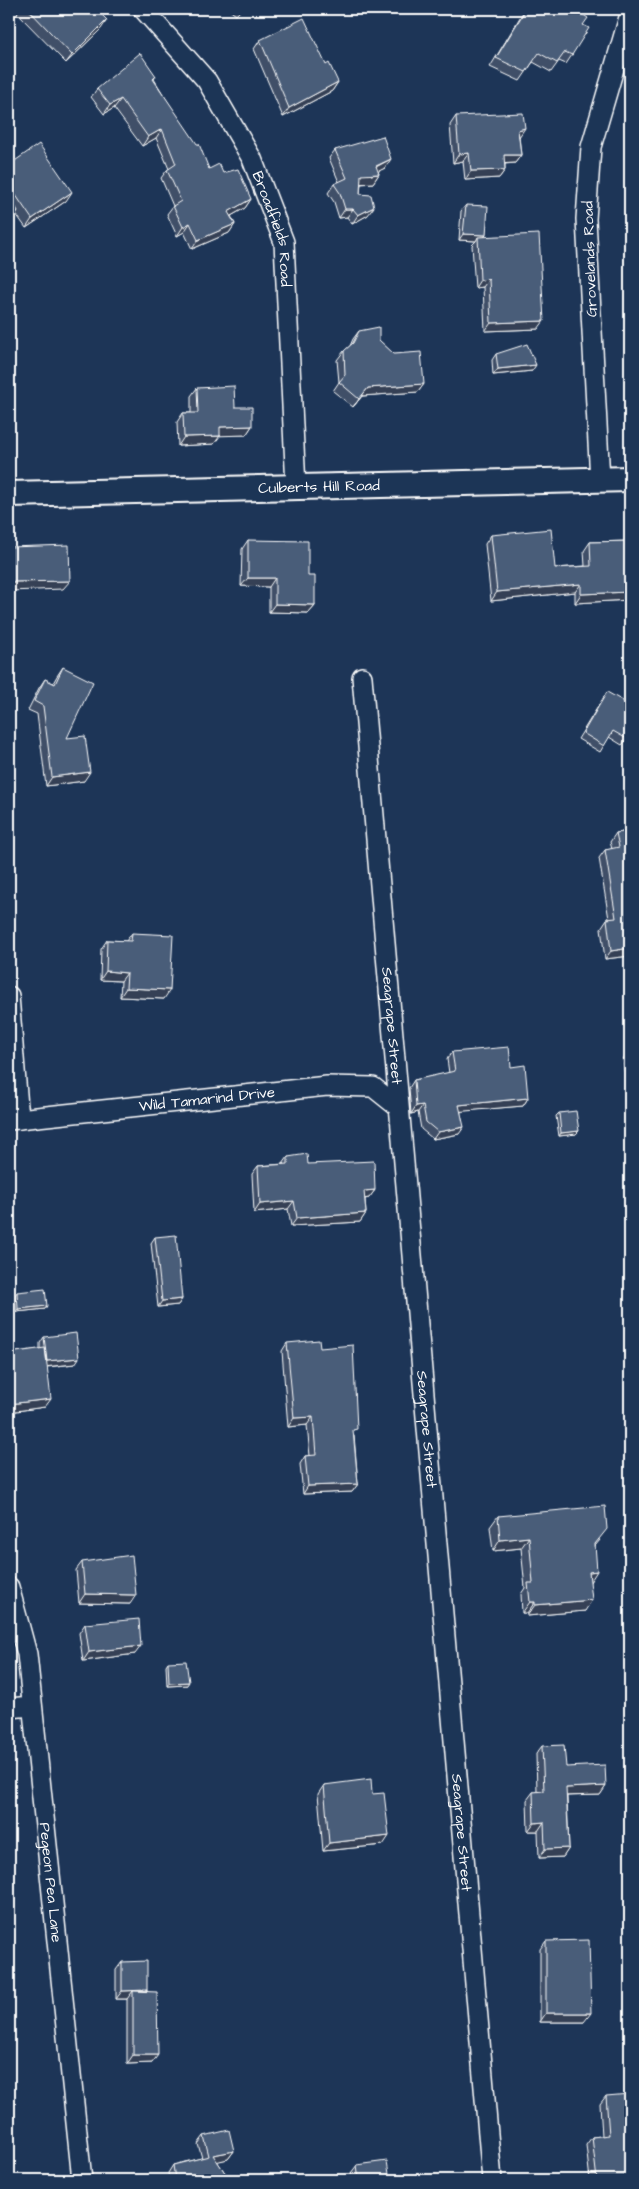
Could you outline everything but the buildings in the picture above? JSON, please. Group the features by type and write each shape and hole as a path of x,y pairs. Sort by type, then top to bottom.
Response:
{"street":[{"name":"Broadfields Road","path":"143,9 207,81 252,159 284,242 296,488"},
{"name":"Grovelands Road","path":"600,480 586,218 591,146 630,14"},
{"name":"Culberts Hill Road","path":"9,494 630,479"},
{"name":"Seagrape Street","path":"362,677 492,2180"},
{"path":"9,996 14,1119"},
{"name":"Wild Tamarind Drive","path":"14,1119 327,1086 373,1086 398,1108"},
{"name":"Pegeon Pea Lane","path":"9,1587 27,1654 82,2180"},
{"path":"9,1708 32,1706"}]}
